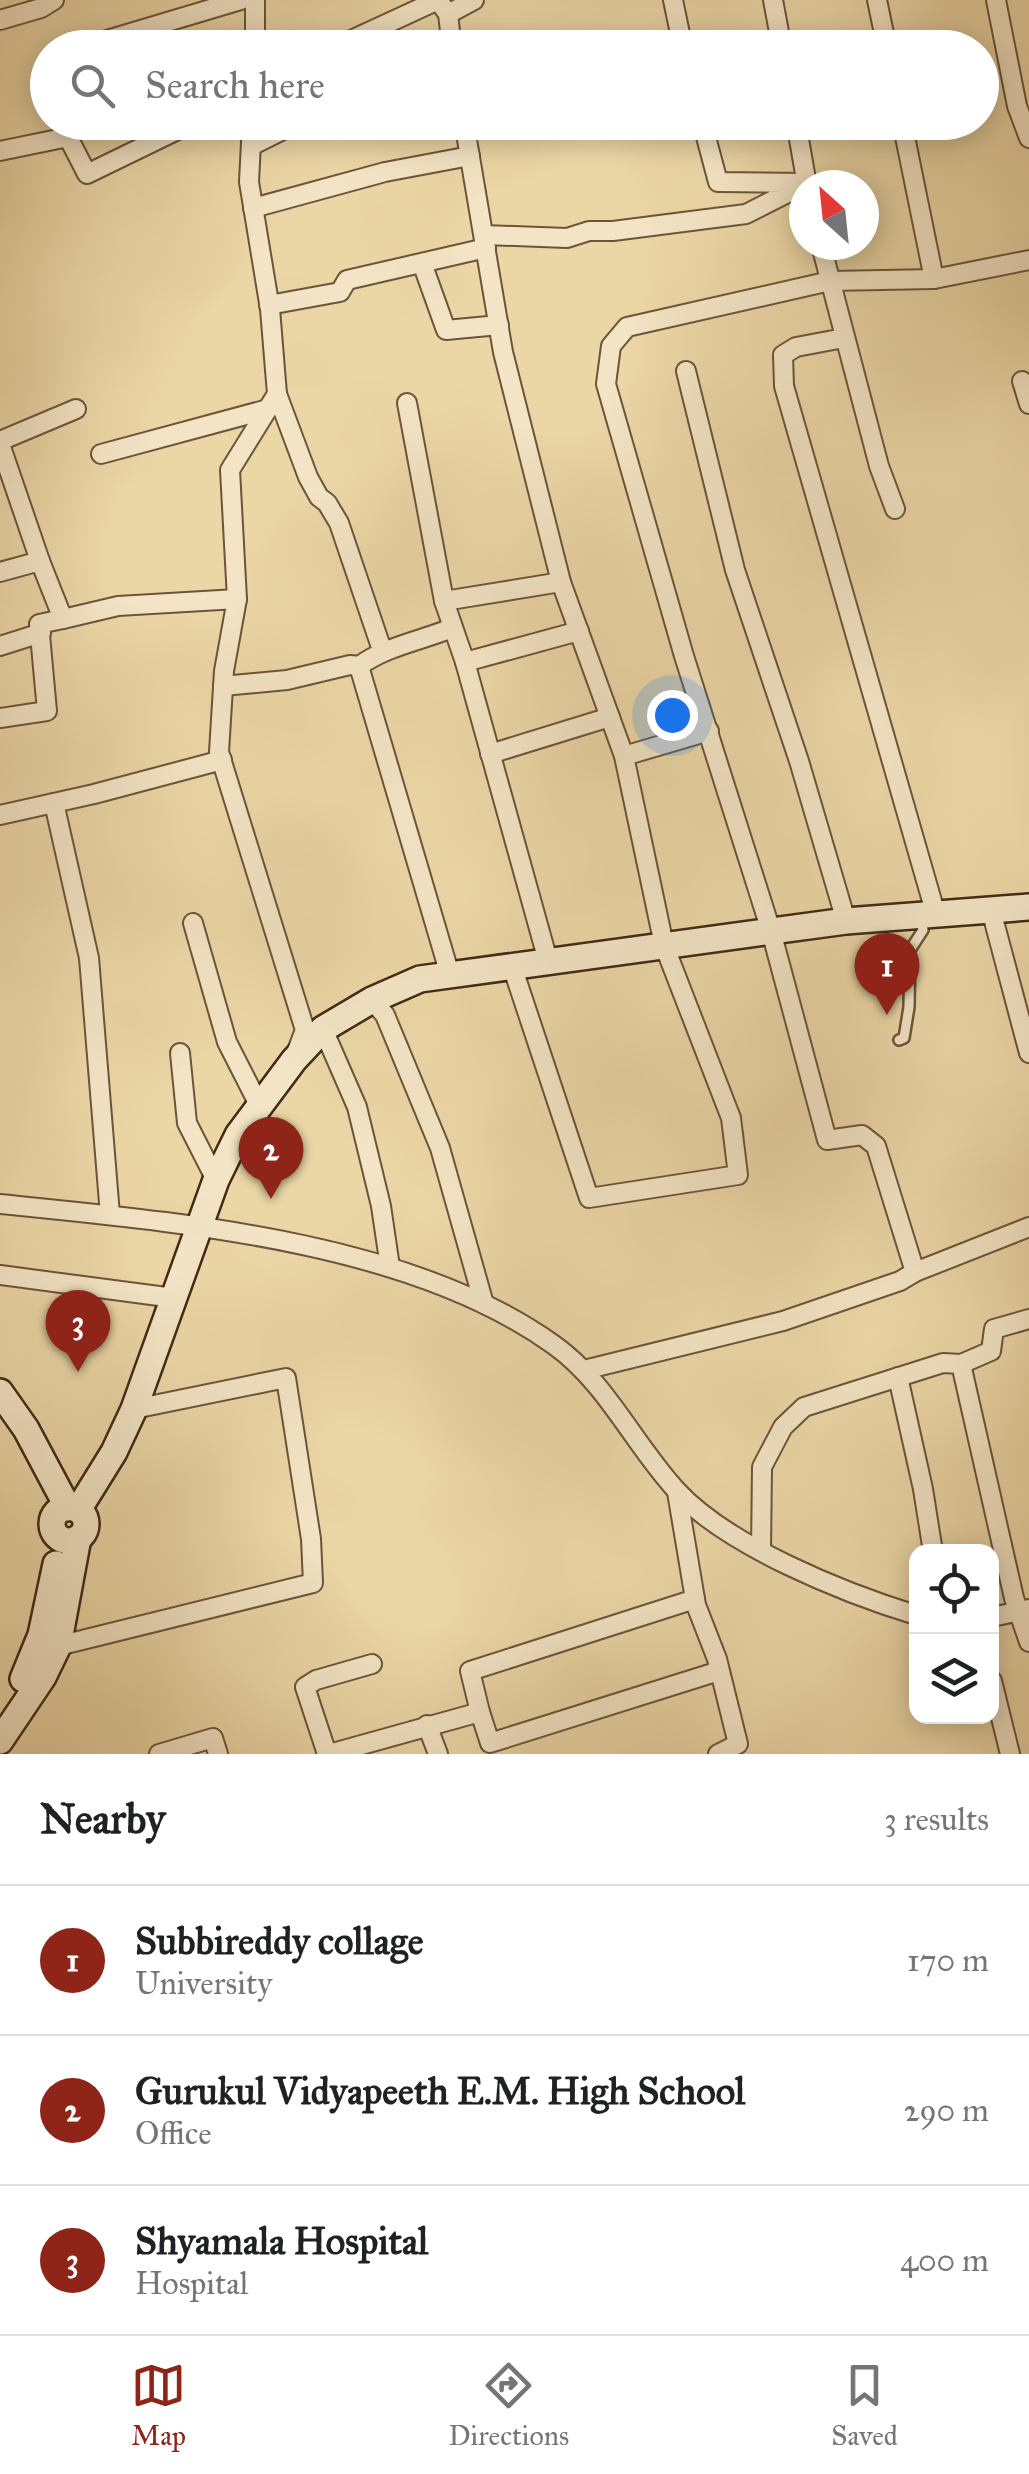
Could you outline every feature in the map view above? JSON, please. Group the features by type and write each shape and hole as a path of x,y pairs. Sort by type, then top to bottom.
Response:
{"main road":[{"path":"70,1539 52,1526 114,1452 134,1410 216,1180 238,1135 294,1060 323,1029 372,1000 420,979 846,921 1029,908"},
{"path":"2,1404 67,1511"},
{"path":"0,1742 43,1677 58,1646 70,1539"},
{"path":"0,1718 34,1658 70,1539"}],"street":[{"path":"0,20 54,0"},
{"path":"140,30 241,0"},
{"path":"255,0 255,30"},
{"path":"373,30 438,0 448,14 450,30"},
{"path":"448,14 474,0"},
{"path":"674,0 680,30"},
{"path":"773,0 778,30"},
{"path":"877,0 883,30"},
{"path":"996,0 1017,106 1029,138"},
{"path":"0,151 53,140"},
{"path":"70,140 87,174 157,140"},
{"path":"251,140 248,182 270,304 273,401 308,477 339,524 382,650"},
{"path":"251,146 263,140"},
{"path":"467,140 498,325 561,582 624,756 664,945 732,1118 738,1175 589,1198 512,966"},
{"path":"707,140 718,182 789,184"},
{"path":"799,140 805,170"},
{"path":"906,140 934,279"},
{"path":"253,208 385,172 470,156"},
{"path":"270,304 340,292 348,280 422,263 485,241 567,238 589,230 614,231 746,214 789,193"},
{"path":"825,260 878,466 895,509"},
{"path":"915,1272 876,1146 862,1135 827,1140 771,931 684,656 606,384 611,346 627,328 830,281 934,279 1029,260"},
{"path":"422,263 446,330 498,325"},
{"path":"844,338 796,347 783,356 782,368 928,915"},
{"path":"686,371 736,570 846,921"},
{"path":"1022,381 1029,404"},
{"path":"101,454 273,401"},
{"path":"273,401 230,470 237,599 223,686 219,752 305,1030 294,1060"},
{"path":"407,402 444,601 465,662 548,961"},
{"path":"63,619 4,471 0,442 76,409"},
{"path":"0,572 40,561"},
{"path":"444,601 561,582"},
{"path":"0,718 47,711 39,624 118,606 237,599"},
{"path":"223,686 287,680 350,664 359,666 382,650 411,645 452,628"},
{"path":"465,662 579,631"},
{"path":"0,646 41,633"},
{"path":"359,666 450,975"},
{"path":"490,754 610,717"},
{"path":"624,756 709,731"},
{"path":"0,815 222,760"},
{"path":"54,803 89,958 110,1215"},
{"path":"991,910 1029,1054"},
{"path":"193,923 227,1042 259,1105"},
{"path":"372,1000 385,1015 440,1148 484,1304"},
{"path":"323,1029 356,1107 382,1206 390,1267"},
{"path":"180,1054 187,1123 216,1180"},
{"path":"0,1204 110,1215 308,1248 390,1267 484,1304 556,1346 584,1370 678,1492 730,1533 810,1574 909,1612"},
{"path":"584,1370 784,1321 900,1281 1029,1226"},
{"path":"0,1275 174,1298"},
{"path":"761,1551 762,1467 783,1427 804,1408 943,1364 961,1364 991,1351 994,1329 1029,1319"},
{"path":"961,1364 984,1474 1024,1610 1029,1642"},
{"path":"898,1377 924,1490 931,1544"},
{"path":"58,1646 313,1583 311,1539 286,1378 134,1410"},
{"path":"678,1492 695,1600 729,1696 738,1744 726,1752"},
{"path":"695,1600 470,1671 490,1743 719,1671"},
{"path":"999,1615 1024,1610"},
{"path":"372,1664 316,1680 305,1687 328,1754 480,1712"},
{"path":"999,1709 1010,1754"},
{"path":"427,1725 438,1754"},
{"path":"160,1754 213,1738 218,1754"}],"lane":[{"path":"899,1040 904,1038 906,1029 910,950 928,915"}],"place":[{"name":"Subbireddy collage","path":"887,1015"},
{"name":"Gurukul Vidyapeeth E.M. High School","path":"271,1199"},
{"name":"Shyamala Hospital","path":"78,1372"}]}
